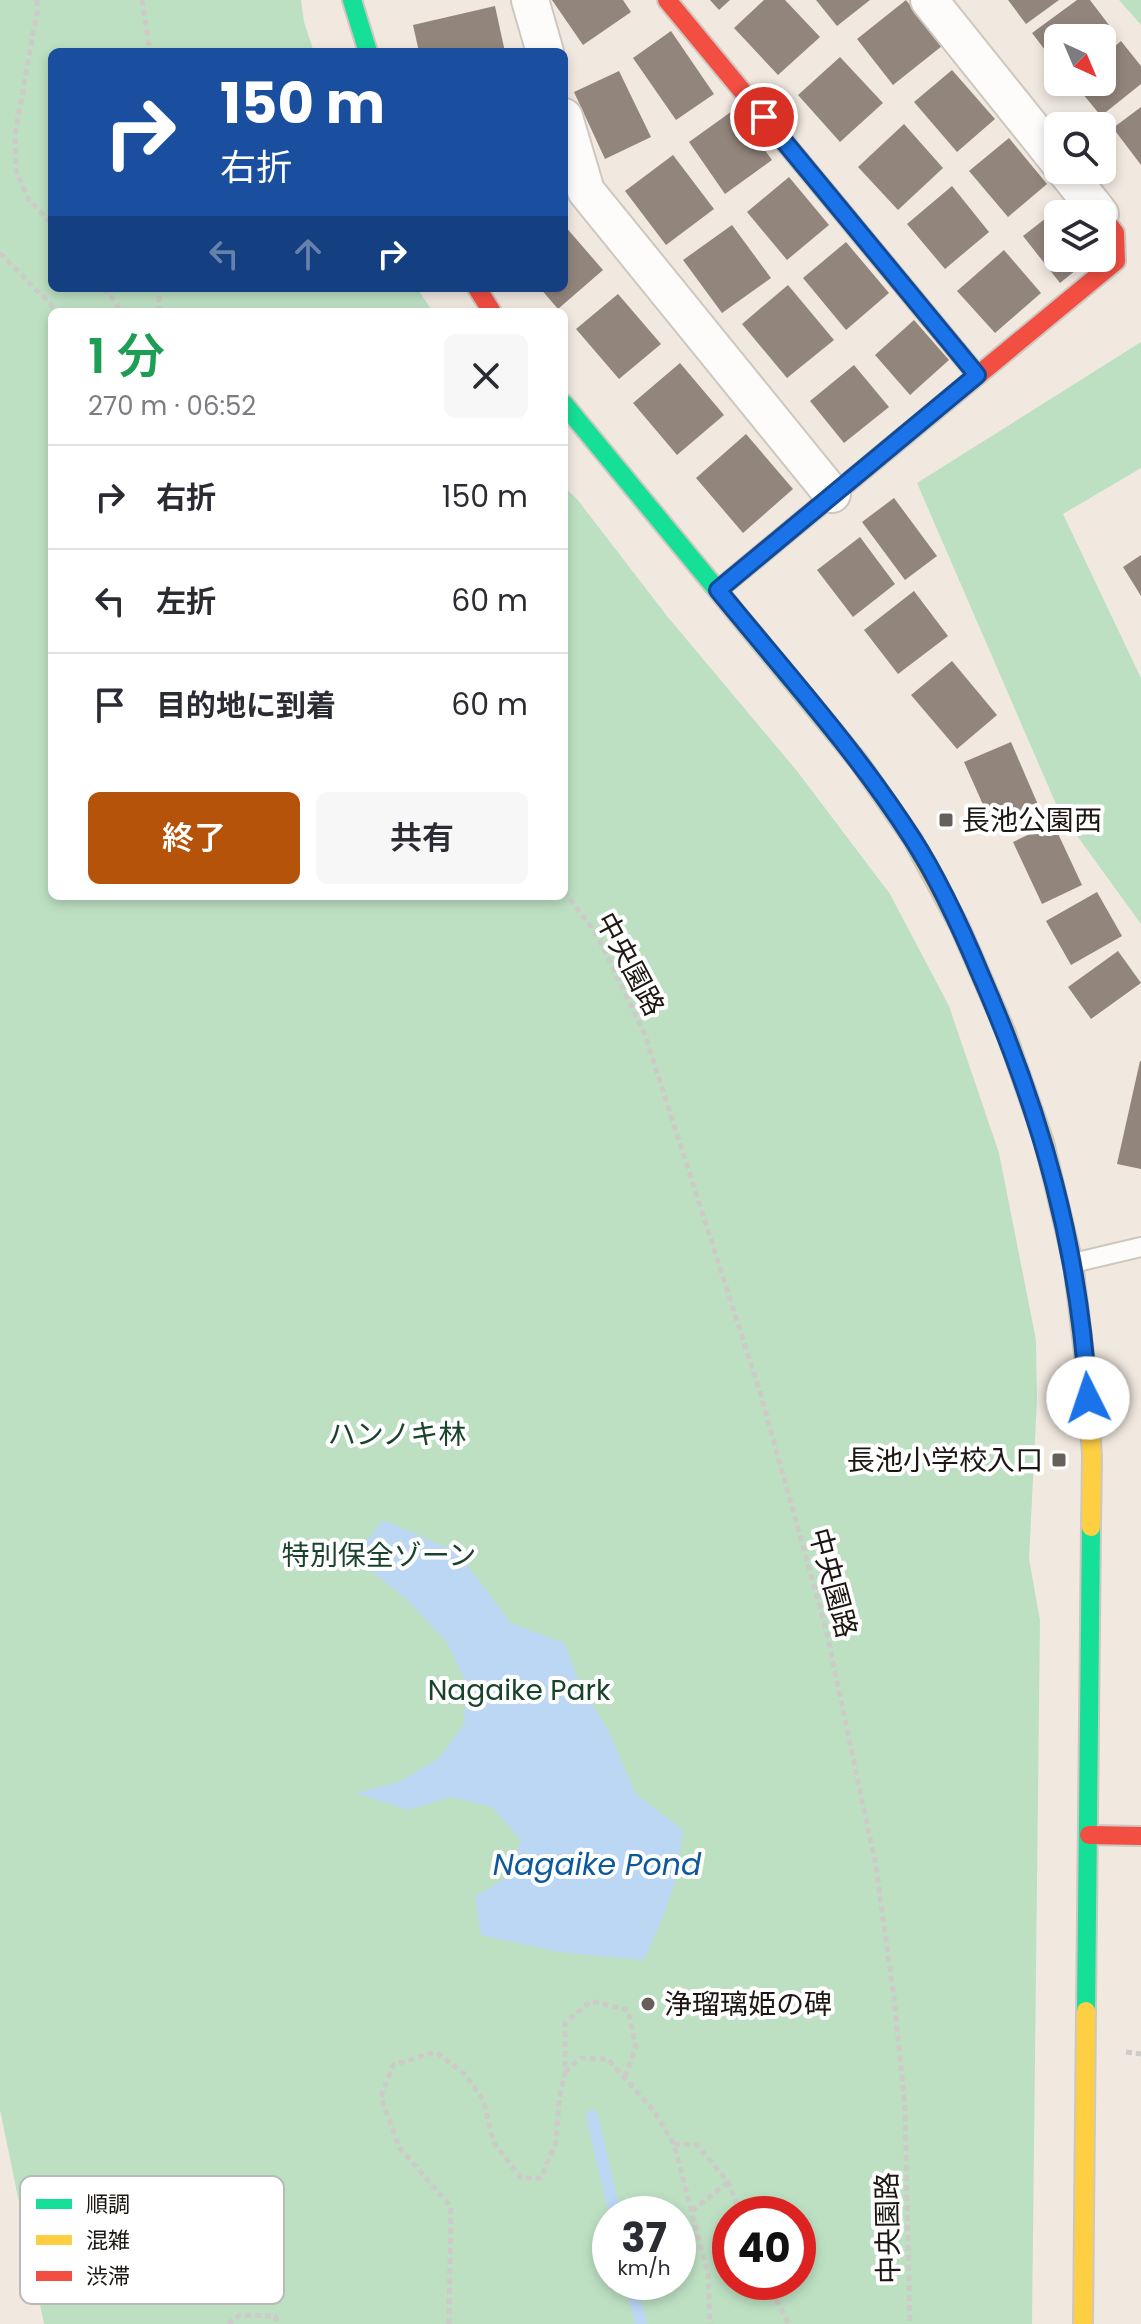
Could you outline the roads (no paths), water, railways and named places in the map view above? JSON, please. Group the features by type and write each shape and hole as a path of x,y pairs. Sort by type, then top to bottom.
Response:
{"street":[{"path":"352,0 367,48"},
{"path":"530,0 544,48"},
{"path":"667,0 977,375"},
{"path":"929,0 1044,144"},
{"path":"568,130 586,191 832,494"},
{"path":"1076,184 1089,200"},
{"path":"718,590 1103,272"},
{"path":"568,409 859,762 913,840 960,927 1006,1033 1044,1142 1073,1263 1092,1455 1083,2324"},
{"path":"1089,1835 1141,1836"}],"lane":[{"path":"1073,1263 1141,1247"}],"water":[{"name":"Nagaike Pond","path":"383,1520 457,1552 511,1623 564,1643 580,1683 610,1734 635,1793 683,1830 677,1877 644,1960 558,1952 481,1935 475,1897 510,1875 521,1840 492,1807 451,1797 408,1810 356,1793 399,1782 439,1758 464,1724 466,1683 446,1641 405,1598 354,1557"}],"waterway":[{"path":"592,2116 611,2196"},
{"path":"635,2300 641,2324"}],"place":[{"name":"長池公園西","path":"946,820"},
{"name":"長池小学校入口","path":"1059,1460"},
{"name":"浄瑠璃姫の碑","path":"648,2004"}],"park label":[{"name":"ハンノキ林","path":"397,1434"},
{"name":"特別保全ゾーン","path":"379,1555"},
{"name":"Nagaike Park","path":"519,1690"}]}
